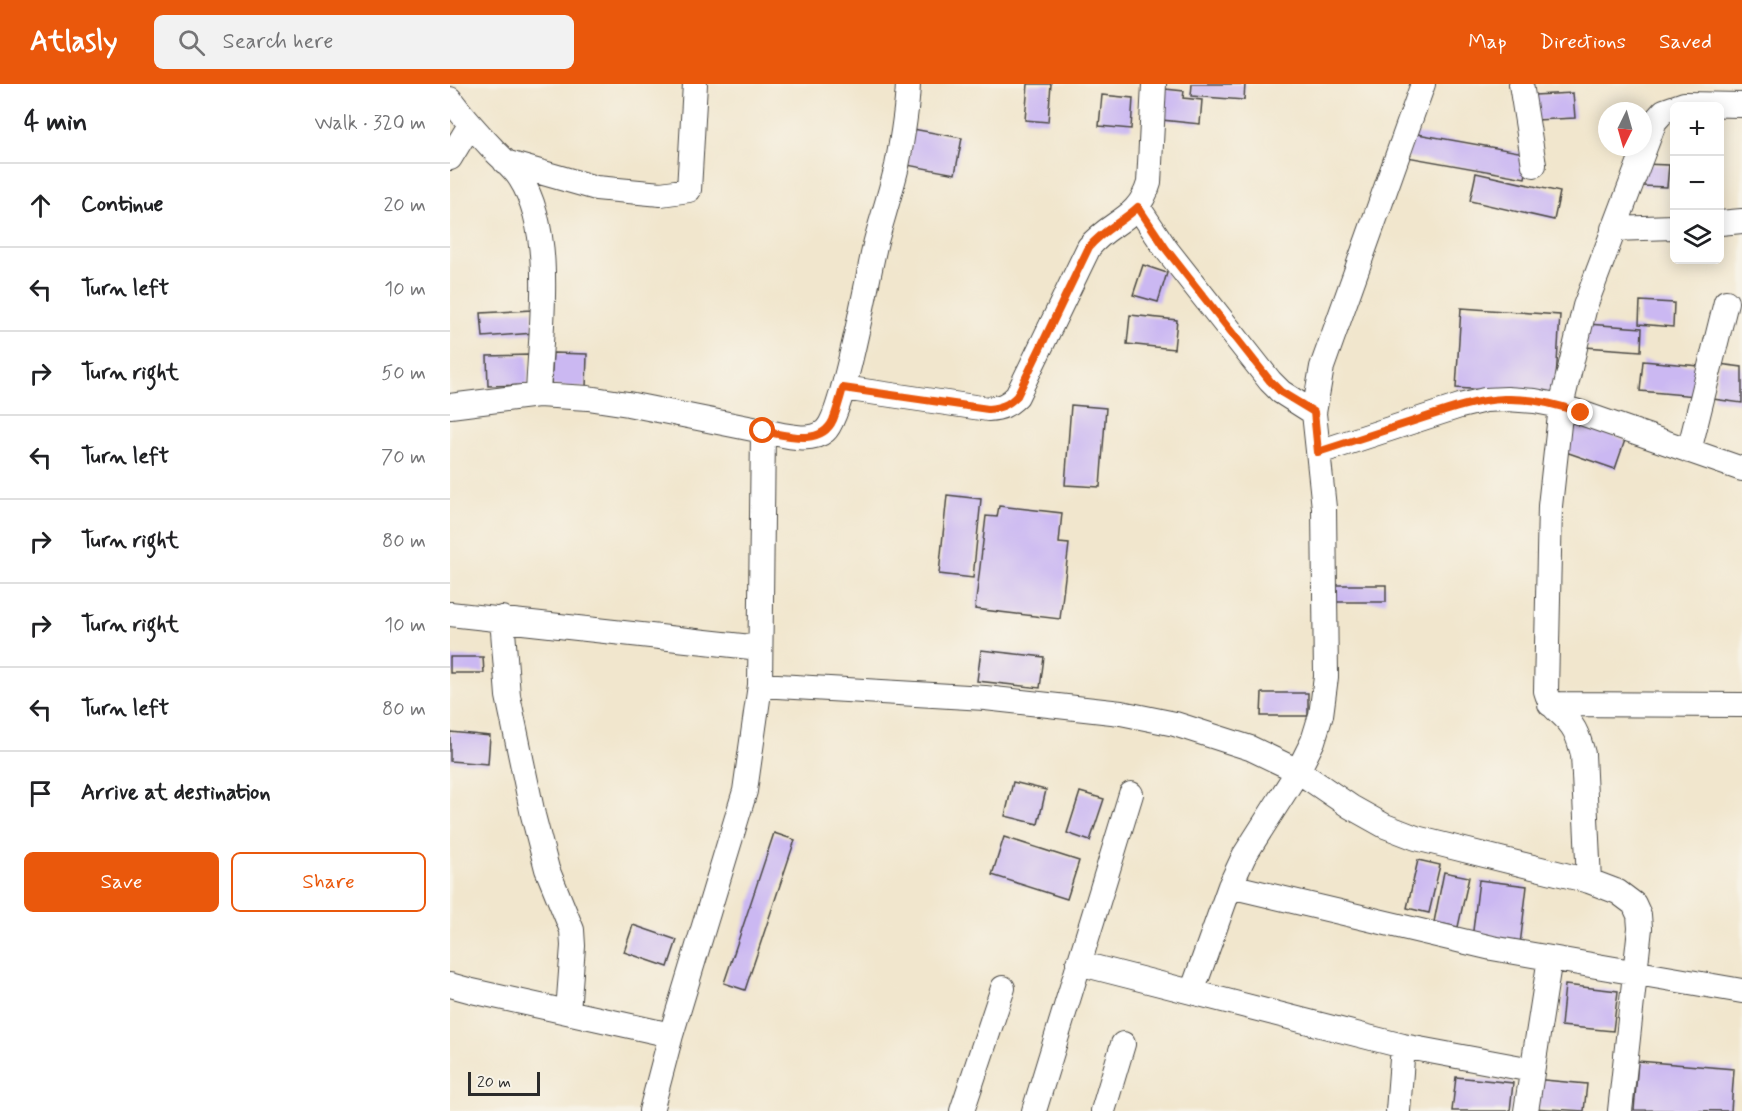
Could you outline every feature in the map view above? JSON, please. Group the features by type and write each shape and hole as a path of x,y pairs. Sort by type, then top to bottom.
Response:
{"street":[{"path":"505,162 596,188 661,194 689,190 695,84"},
{"path":"450,406 537,395 588,398 803,437 816,436 825,431 832,422 843,388 876,241 897,165 908,84"},
{"path":"843,388 988,409 1000,408 1009,404 1017,396 1089,247 1100,234 1126,218 1138,207 1145,195 1149,183 1154,84"},
{"path":"1192,992 1230,886 1244,856 1298,771 1313,741 1322,715 1326,677 1324,508 1314,412 1322,367 1423,84"},
{"path":"1521,84 1534,165"},
{"path":"1589,881 1583,754 1578,736 1571,724 1550,704 1546,691 1550,506 1561,406 1578,327 1655,121 1664,111 1684,104 1739,98"},
{"path":"450,99 470,125 519,177 532,201 540,232 543,265 537,395"},
{"path":"450,158 470,125"},
{"path":"1138,207 1166,249 1270,381 1281,392 1314,412"},
{"path":"1724,223 1742,221"},
{"path":"1613,229 1670,227"},
{"path":"1689,451 1726,302"},
{"path":"1318,452 1460,406 1485,400 1526,400 1561,406 1742,469"},
{"path":"651,1111 671,1035 745,791 760,686 763,431"},
{"path":"450,614 760,648"},
{"path":"502,618 508,696 533,815 547,869 572,930 568,1012"},
{"path":"760,686 986,698 1121,714 1174,724 1218,736 1250,748 1298,771 1351,807 1385,826 1426,841 1589,881 1618,892 1634,904 1639,915 1640,928 1620,1111"},
{"path":"1550,704 1742,705"},
{"path":"1034,1111 1131,794"},
{"path":"1230,886 1492,948 1742,991"},
{"path":"1526,1111 1550,958"},
{"path":"1078,963 1403,1046 1532,1070"},
{"path":"450,985 671,1035"},
{"path":"962,1111 1003,988"},
{"path":"1103,1111 1123,1044"},
{"path":"1398,1111 1403,1046"}],"building":[{"path":"1028,84 1051,84 1048,122 1025,120"},
{"path":"1192,84 1245,84 1244,100 1191,96"},
{"path":"1165,89 1184,91 1183,98 1202,100 1200,124 1162,120"},
{"path":"1573,93 1575,118 1536,120 1534,95"},
{"path":"1102,95 1133,98 1131,129 1099,126"},
{"path":"913,129 962,138 955,174 907,165"},
{"path":"1412,133 1530,154 1525,178 1407,157"},
{"path":"1643,164 1669,165 1667,187 1642,186"},
{"path":"1476,173 1560,192 1554,220 1470,201"},
{"path":"1143,265 1167,273 1158,302 1133,295"},
{"path":"1640,301 1674,303 1673,327 1639,324"},
{"path":"1461,308 1560,315 1555,395 1456,388"},
{"path":"532,310 534,333 483,337 481,313"},
{"path":"1130,315 1177,320 1174,349 1127,344"},
{"path":"1587,324 1642,328 1641,351 1585,347"},
{"path":"553,353 587,354 586,388 551,386"},
{"path":"528,355 528,385 488,386 487,356"},
{"path":"1643,361 1699,366 1696,396 1640,391"},
{"path":"1719,364 1742,367 1742,403 1713,399"},
{"path":"1071,405 1106,408 1100,487 1065,485"},
{"path":"1570,421 1625,440 1615,469 1560,450"},
{"path":"947,495 981,499 973,578 939,574"},
{"path":"999,506 1062,513 1059,543 1069,544 1060,619 975,609 986,516 997,517"},
{"path":"1331,585 1386,585 1386,602 1331,602"},
{"path":"981,650 1044,657 1040,688 977,681"},
{"path":"450,657 483,657 484,673 450,673"},
{"path":"1262,693 1308,693 1308,716 1261,716"},
{"path":"450,732 490,736 488,764 450,761"},
{"path":"1013,782 1046,790 1038,824 1005,816"},
{"path":"1080,792 1104,799 1090,841 1067,833"},
{"path":"774,833 795,840 745,990 724,983"},
{"path":"1004,837 1079,861 1067,899 992,875"},
{"path":"1418,860 1440,865 1429,913 1407,908"},
{"path":"1444,872 1469,877 1458,927 1434,922"},
{"path":"1479,880 1527,886 1520,945 1472,939"},
{"path":"633,925 677,940 668,967 624,952"},
{"path":"1565,985 1618,991 1613,1031 1561,1026"},
{"path":"1638,1061 1734,1069 1731,1111 1634,1110"},
{"path":"1456,1077 1513,1083 1510,1111 1452,1111"},
{"path":"1533,1079 1587,1084 1584,1111 1531,1108"}],"route":[{"path":"763,431 803,437 816,436 825,431 832,422 843,388 988,409 1000,408 1009,404 1017,396 1089,247 1100,234 1126,218 1138,207 1166,249 1270,381 1281,392 1314,412 1318,452 1485,400 1535,401 1581,413"}]}
